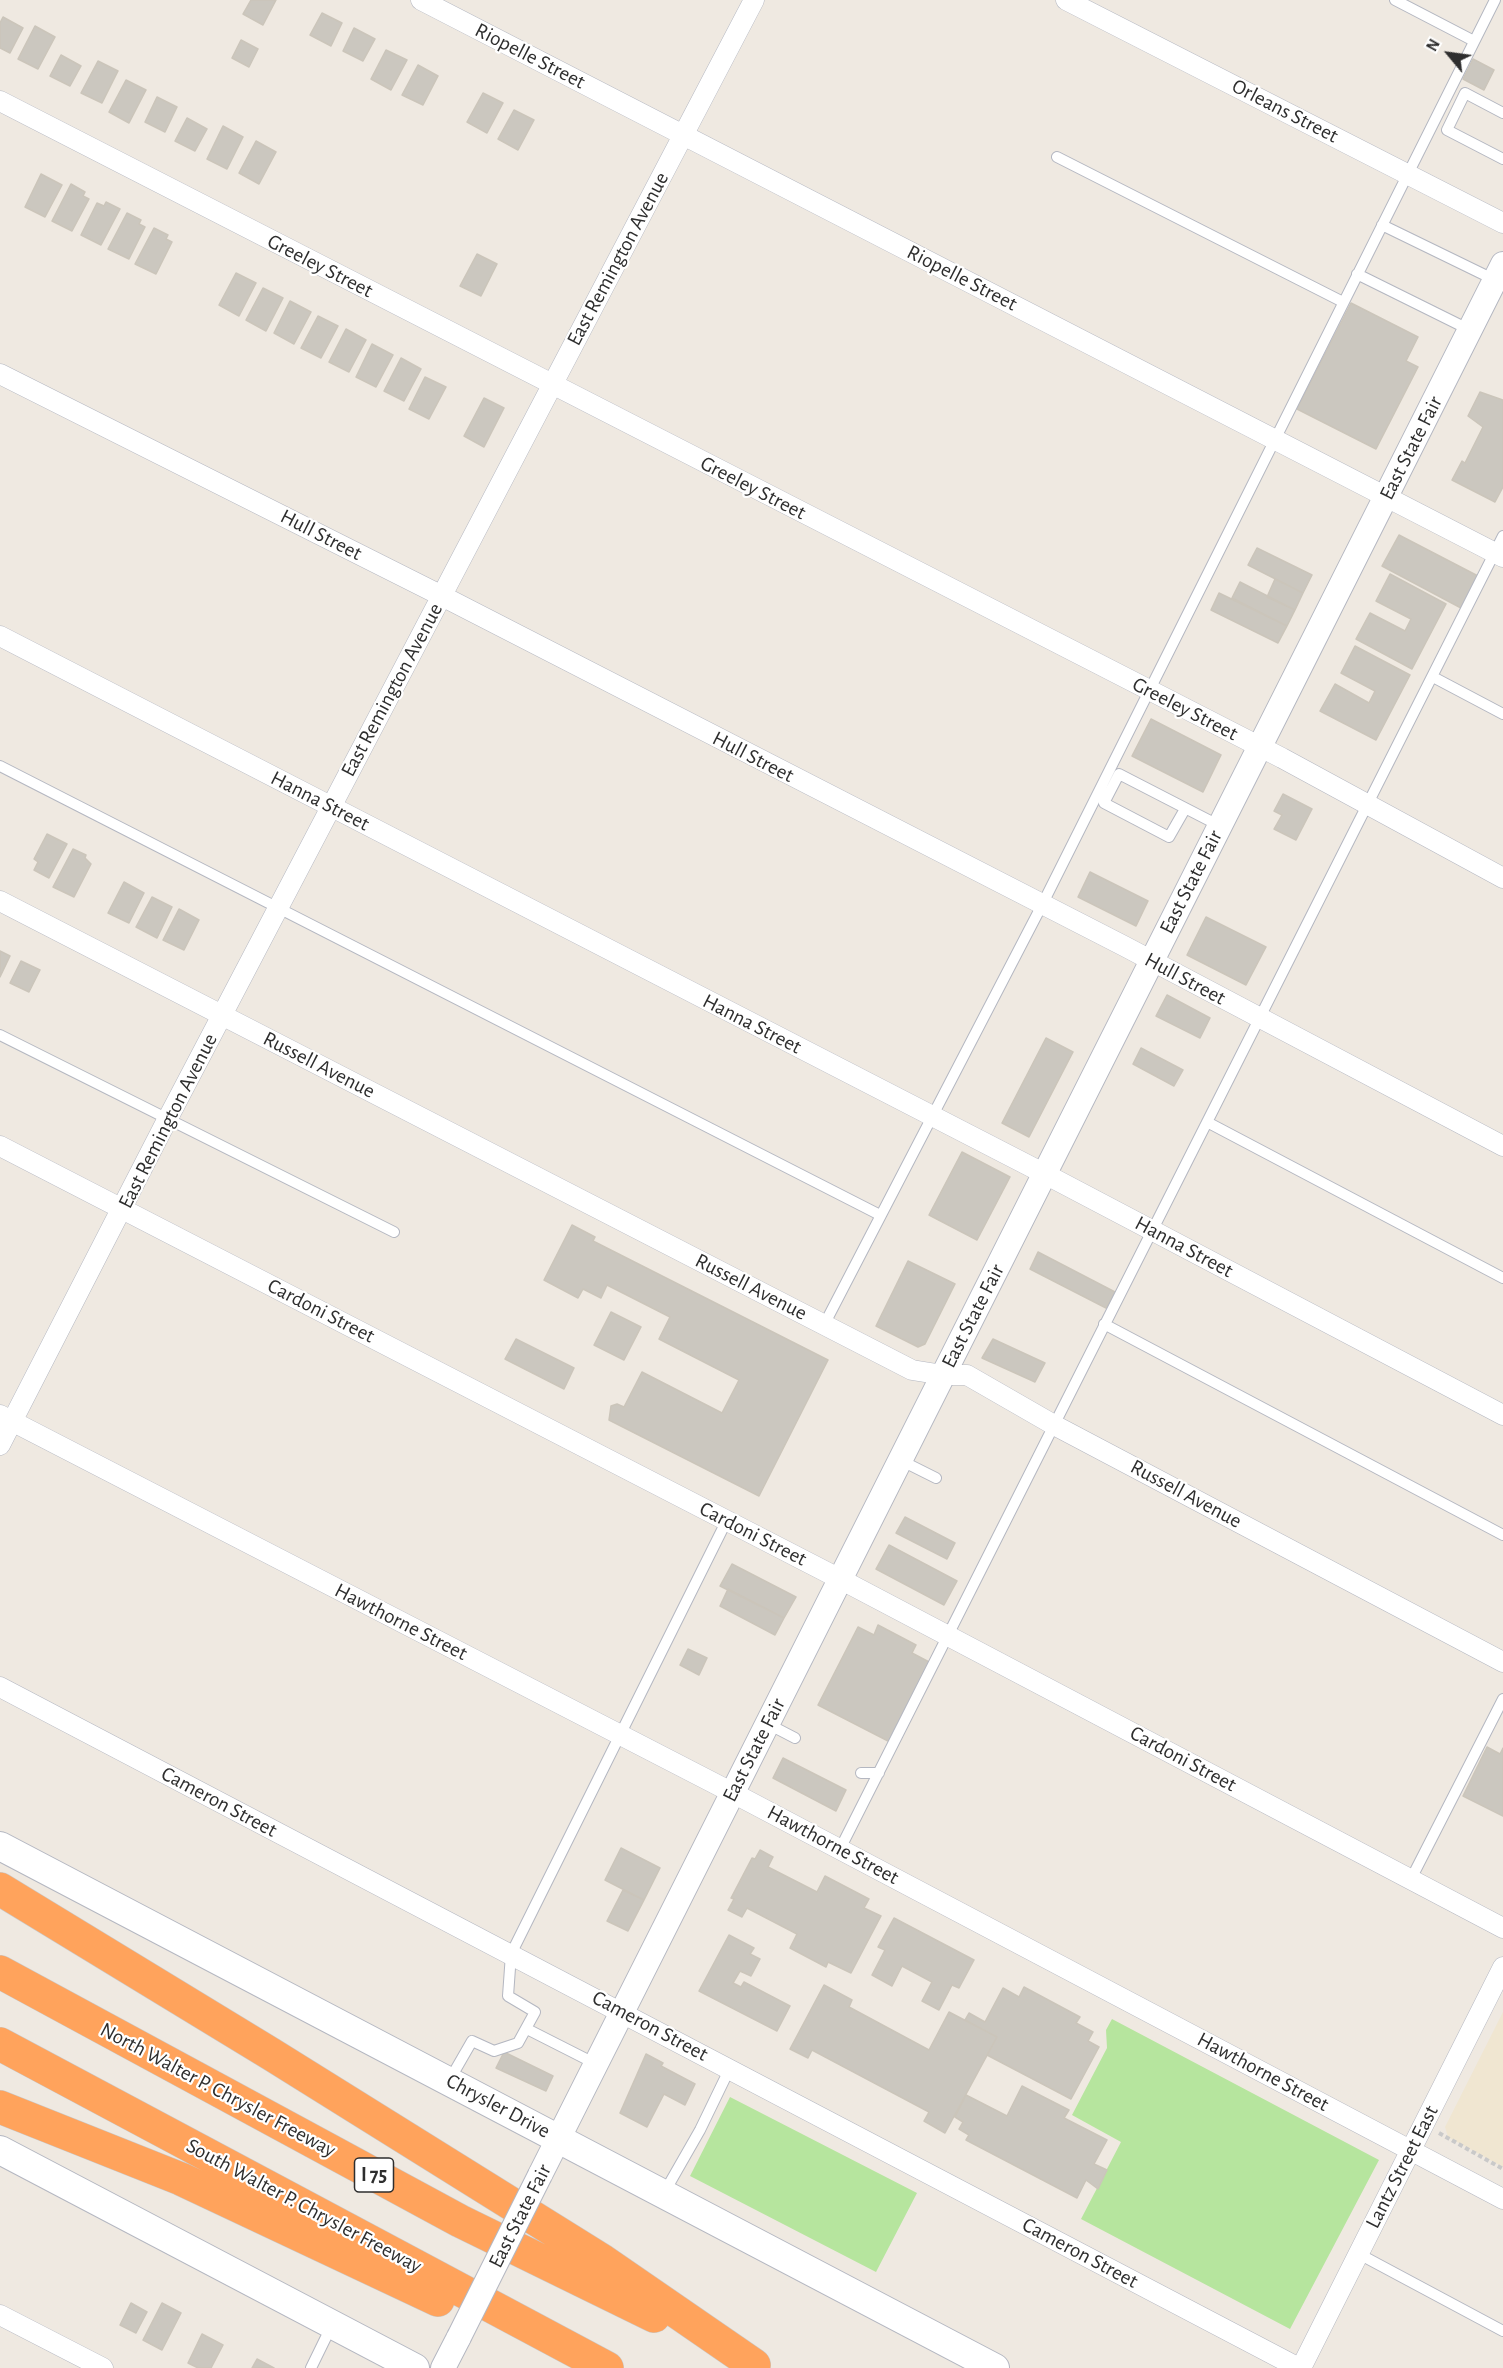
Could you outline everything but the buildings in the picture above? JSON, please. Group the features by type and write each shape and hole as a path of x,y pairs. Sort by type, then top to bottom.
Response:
{"highway":[{"path":"0,1890 271,2054 603,2261 757,2367"},
{"name":"North Walter P. Chrysler Freeway","path":"0,1972 460,2221 757,2367"},
{"name":"South Walter P. Chrysler Freeway","path":"0,2044 607,2368"},
{"path":"0,2108 181,2180 452,2307 510,2318"}],"main road":[{"name":"Chrysler Drive","path":"0,1846 995,2368"},
{"path":"0,2150 415,2368"}],"street":[{"name":"Riopelle Street","path":"421,0 1387,496 1500,548"},
{"name":"East Remington Avenue","path":"0,1445 6,1418 122,1209 551,384 754,0"},
{"name":"Orleans Street","path":"1066,0 1503,223"},
{"name":"Greeley Street","path":"0,101 1259,747 1369,804 1503,879"},
{"name":"East State Fair","path":"443,2368 1499,272"},
{"name":"Hull Street","path":"0,374 442,596 1503,1146"},
{"name":"Hanna Street","path":"0,636 1045,1174 1503,1415"},
{"name":"Russell Avenue","path":"0,901 912,1370 943,1375 967,1375 1054,1425 1503,1662"},
{"name":"Cardoni Street","path":"0,1146 727,1520 1503,1928"},
{"name":"Hawthorne Street","path":"6,1418 733,1793 1503,2199"},
{"name":"Cameron Street","path":"0,1687 1300,2368"},
{"name":"Lantz Street East","path":"1300,2368 1503,1967"},
{"path":"0,2315 103,2368"}],"lane":[{"path":"1395,0 1474,41"},
{"path":"824,1324 1042,905 1494,0"},
{"path":"1503,113 1466,93 1447,130 1503,159"},
{"path":"1057,157 1343,302"},
{"path":"1382,225 1499,272"},
{"path":"1357,274 1470,330"},
{"path":"840,1849 1151,1230 1500,548"},
{"path":"1432,677 1503,714"},
{"path":"0,766 880,1215"},
{"path":"1185,809 1169,837 1104,803 1119,774 1220,826"},
{"path":"0,1035 394,1232"},
{"path":"1207,1122 1503,1278"},
{"path":"1104,1324 1503,1535"},
{"path":"900,1460 936,1478"},
{"path":"449,2081 472,2041 494,2050 518,2043 527,2029 535,2012 508,1996 511,1954 727,1520"},
{"path":"1411,1880 1503,1699"},
{"path":"767,1724 795,1738"},
{"path":"861,1773 879,1773"},
{"path":"527,2029 596,2064"},
{"path":"664,2194 700,2130 730,2068"},
{"path":"1359,2253 1503,2331"},
{"path":"311,2368 332,2325"}],"path":[{"path":"1444,2124 1438,2135 1503,2169"}],"shaded area":[{"path":"1503,2012 1503,2167 1448,2137 1445,2127"}],"green space":[{"path":"1112,2019 1379,2160 1290,2329 1081,2219 1121,2142 1072,2115 1107,2048 1106,2030"},
{"path":"730,2097 917,2193 876,2272 690,2176"}]}
